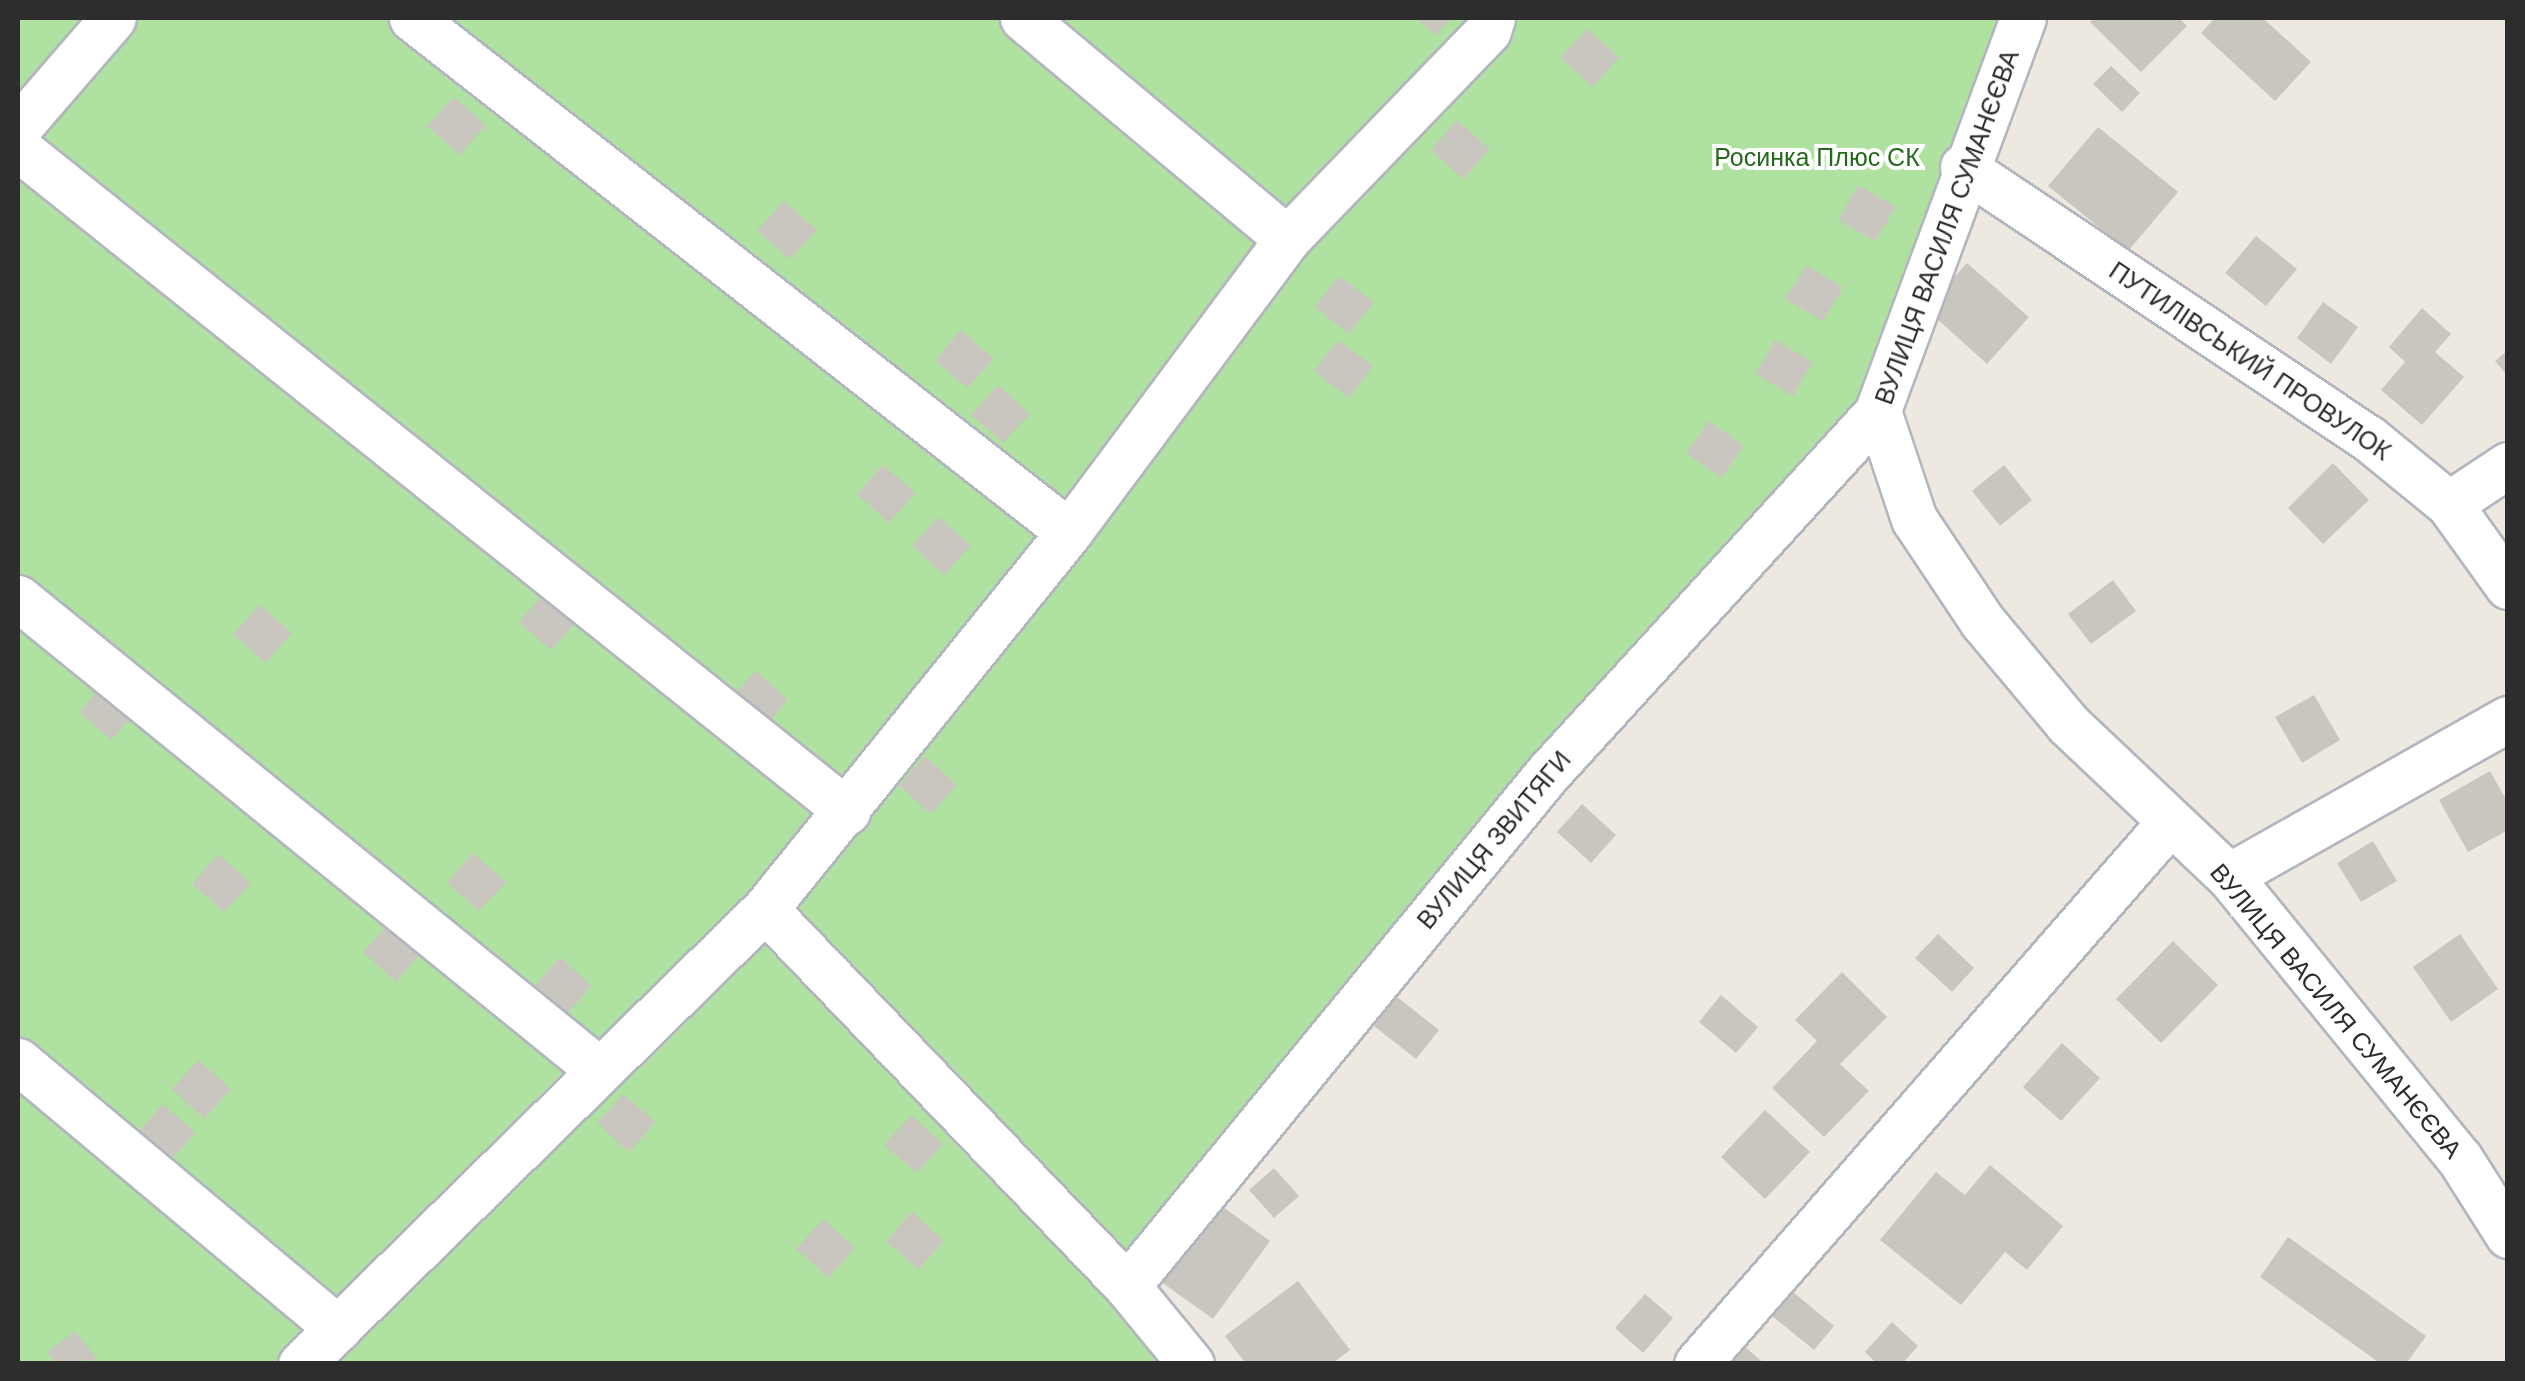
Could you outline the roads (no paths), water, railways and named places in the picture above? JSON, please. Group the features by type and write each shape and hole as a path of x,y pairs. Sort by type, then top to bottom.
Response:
{"street":[{"path":"18,128 113,18"},
{"path":"412,18 1069,532"},
{"path":"1022,18 1287,239"},
{"path":"300,1364 765,908 1069,532 1287,239 1488,31 1492,18"},
{"name":"ВУЛИЦЯ ВАСИЛЯ СУМАНЄЄВА","path":"2023,18 1963,167 1878,410 1914,519 1982,620 2068,724 2229,876 2460,1159 2508,1235"},
{"path":"18,148 847,811"},
{"name":"ПУТИЛІВСЬКИЙ ПРОВУЛОК","path":"1963,167 2367,437 2450,504 2508,586"},
{"name":"ВУЛИЦЯ ЗВИТЯГИ","path":"1127,1286 1547,774 1878,410"},
{"path":"2450,504 2508,465"},
{"path":"18,598 599,1070"},
{"path":"2229,876 2508,719"},
{"path":"1697,1364 2170,822"},
{"path":"765,908 1127,1286 1192,1364"},
{"path":"18,1061 338,1328"}],"park label":[{"name":"Росинка Плюс СК","path":"1817,157"}]}
